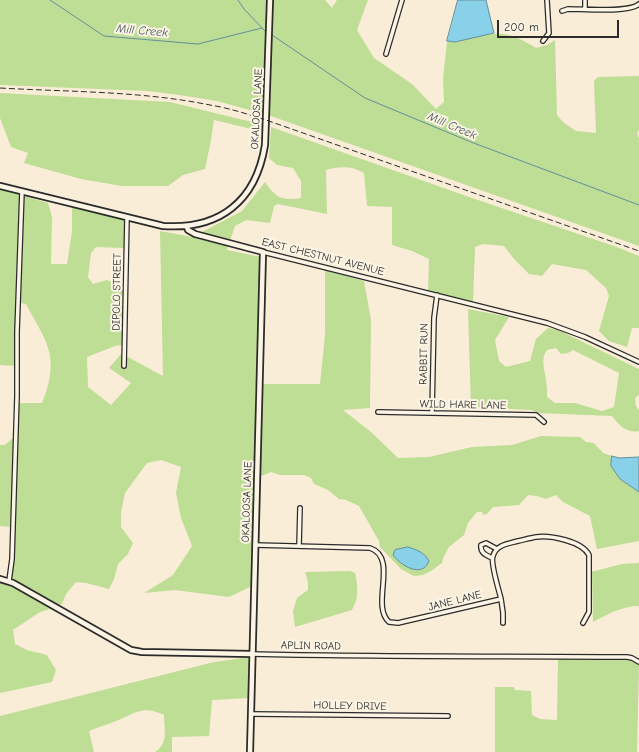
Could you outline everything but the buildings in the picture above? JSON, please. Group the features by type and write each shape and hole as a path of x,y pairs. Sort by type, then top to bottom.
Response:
{"street":[{"name":"OKALOOSA LANE","path":"187,227 212,220 233,207 249,189 260,168 266,145 270,0"},
{"path":"386,54 402,0"},
{"path":"543,41 549,34 547,0"},
{"path":"585,0 585,9"},
{"path":"562,11 568,9 624,9 636,7 639,4"},
{"name":"EAST CHESTNUT AVENUE","path":"0,186 163,226 187,227 192,233 263,252 547,323 566,329 616,350 639,362"},
{"path":"8,581 12,560 22,191"},
{"name":"DIPOLO STREET","path":"124,366 127,218"},
{"name":"OKALOOSA LANE","path":"250,752 263,252"},
{"name":"RABBIT RUN","path":"432,413 434,318 437,295"},
{"name":"WILD HARE LANE","path":"378,412 536,415 544,422"},
{"path":"299,546 300,508"},
{"path":"503,623 503,613 492,558 496,549 504,544 536,537 544,537 578,544 584,548 589,555 589,612 583,623"},
{"path":"492,558 482,552 480,548 481,545 486,543 496,549"},
{"name":"JANE LANE","path":"255,545 370,548 378,552 383,564 382,611 386,620 393,623 403,622 500,599"},
{"name":"APLIN ROAD","path":"0,579 8,581 131,650 142,652 375,656 495,655 626,657 632,658 639,662"},
{"name":"HOLLEY DRIVE","path":"251,714 448,716"}],"green space":[{"path":"0,0 268,0 264,114 217,101 148,91 0,85"},
{"path":"272,0 325,0 332,8 337,0 368,0 357,30 374,58 412,84 436,109 444,102 443,79 447,41 458,41 484,35 500,34 521,39 536,48 547,45 555,40 557,115 564,123 576,131 596,133 594,81 598,77 639,76 639,130 637,133 639,139 639,246 268,115"},
{"path":"0,93 170,102 264,125 264,132 214,120 205,169 183,175 168,186 122,186 81,179 24,163 28,153 11,147 0,118"},
{"path":"271,127 639,256 639,328 632,328 627,347 609,341 599,331 609,296 606,288 586,270 552,264 542,276 529,274 504,246 483,244 475,247 473,302 428,291 429,259 412,251 392,245 392,207 367,206 364,173 351,168 341,167 326,170 327,214 278,204 274,206 270,223 246,220 235,226 230,241 200,233 242,211 265,182 276,195 280,197 289,199 301,198 301,181 293,168 277,165 269,158"},
{"path":"0,188 20,195 15,366 0,365"},
{"path":"24,196 48,203 52,217 51,264 67,264 72,232 72,206 124,219 124,248 96,247 91,253 88,277 93,284 107,280 120,285 124,294 122,345 115,346 87,357 88,387 111,405 131,383 109,368 121,354 122,369 126,369 126,356 163,376 160,231 192,237 194,236 228,245 227,250 261,257 255,407 257,407 252,586 229,597 175,590 144,593 173,575 192,546 181,518 176,493 181,467 161,460 147,463 125,493 121,512 121,527 133,543 128,554 118,564 114,579 109,589 76,582 66,594 62,604 58,606 11,579 14,560 19,403 42,403 49,383 51,369 50,355 44,338 26,304 20,303"},
{"path":"325,270 364,281 371,320 370,408 343,410 371,432 398,458 429,457 472,447 512,445 541,436 580,437 586,442 594,443 603,453 612,456 611,466 620,479 639,492 639,541 597,549 590,516 563,502 556,495 546,499 528,495 519,505 493,507 487,514 483,515 482,512 477,512 468,523 464,535 449,547 442,563 423,575 414,576 401,569 380,547 379,541 359,506 346,500 339,499 328,490 314,484 311,478 304,475 280,475 271,472 261,476 261,384 320,384 325,335"},
{"path":"468,309 509,317 495,340 499,361 506,367 530,361 536,339 548,328 558,330 639,369 639,395 635,398 636,406 639,410 639,431 635,432 627,430 612,416 537,413 532,410 471,407","holes":["556,348 561,354 568,353 573,350 619,373 614,407 602,411 575,403 555,403 547,397 544,365 545,353 547,350"]},
{"path":"14,437 11,527 0,526 0,445 5,445"},
{"path":"639,563 639,606 621,609 593,622 591,572 622,564"},
{"path":"350,571 355,573 357,588 357,597 352,610 295,627 293,611 297,598 308,590 308,582 305,572"},
{"path":"0,581 13,585 53,608 40,612 13,630 15,644 27,650 47,655 56,670 52,682 0,693"},
{"path":"250,657 249,698 212,700 209,736 172,737 172,752 155,752 162,745 165,736 164,715 144,710 89,731 94,752 0,752 0,716 214,662"},
{"path":"558,659 626,660 636,662 639,665 637,752 495,752 495,687 514,687 515,690 531,691 532,715 540,719 557,720"}],"water":[{"path":"458,0 486,0 494,33 455,42 447,41"},
{"path":"612,456 619,458 639,457 639,492 620,479 611,466"},
{"path":"408,547 425,555 429,561 426,566 416,570 401,563 393,555 395,550"}],"waterway":[{"name":"Mill Creek","path":"50,0 104,36 198,44 262,28"},
{"path":"238,0 244,9 265,31"},
{"name":"Mill Creek","path":"272,35 365,98 471,142 639,205"}],"railway":[{"path":"0,88 158,97 184,100 231,109 639,251"}]}
